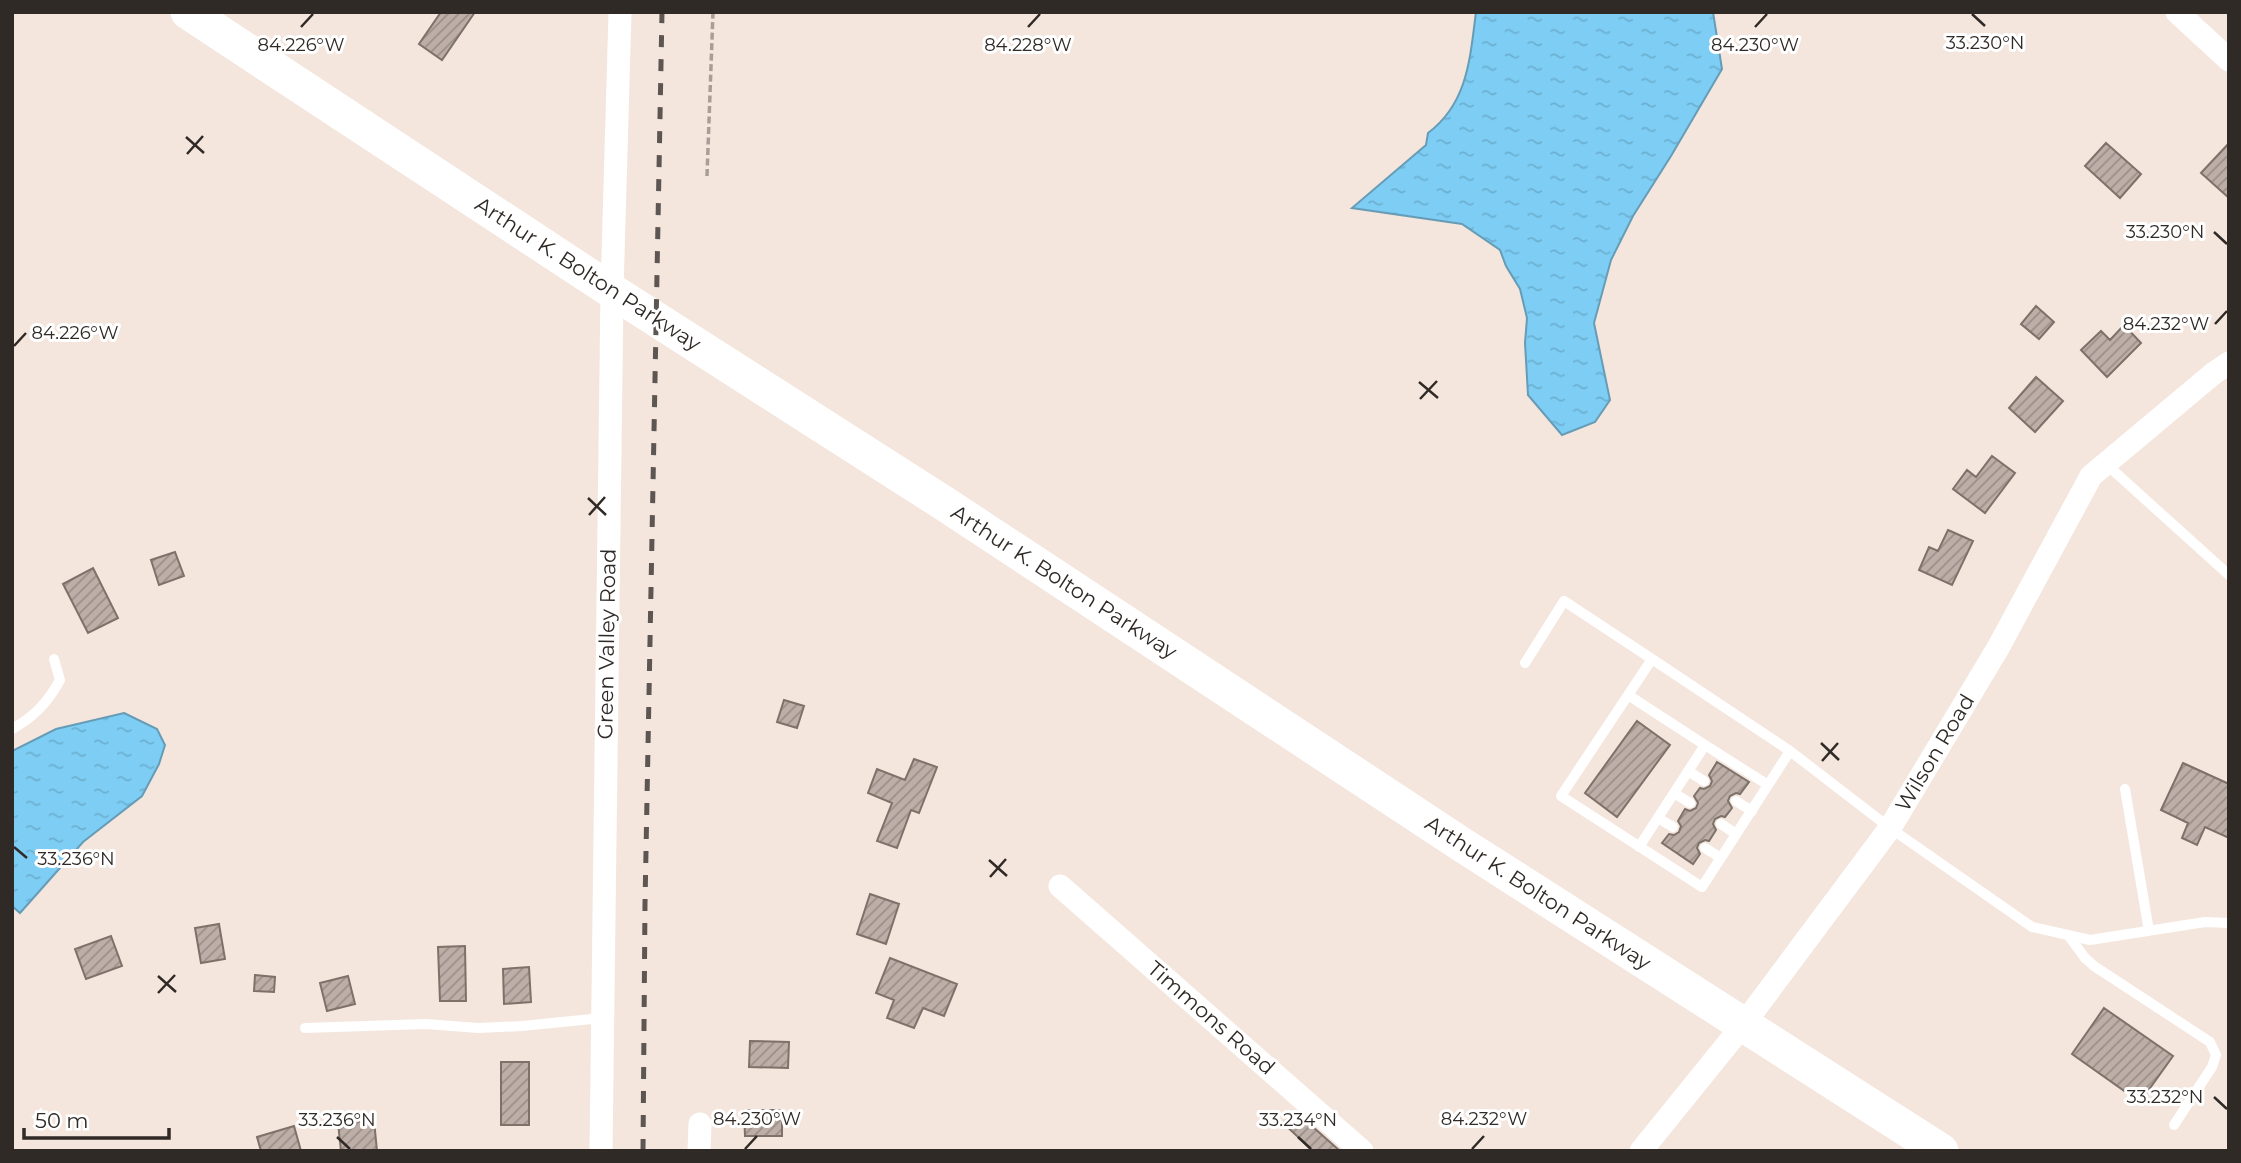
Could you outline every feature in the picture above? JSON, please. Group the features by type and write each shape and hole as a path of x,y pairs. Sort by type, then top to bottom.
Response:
{"main road":[{"name":"Arthur K. Bolton Parkway","path":"188,12 612,291 945,504 1464,846 1941,1151"}],"street":[{"name":"Green Valley Road","path":"601,1151 612,291 620,12"},
{"path":"2177,12 2229,60"},
{"name":"Wilson Road","path":"1641,1151 1743,1025 1890,828 1998,648 2091,476 2229,363"},
{"name":"Timmons Road","path":"1060,886 1362,1151"},
{"path":"699,1151 700,1124"}],"lane":[{"path":"2106,464 2229,575"},
{"path":"1525,663 1564,601 1790,751 1890,828 2032,926 2090,940 2205,922 2229,923"},
{"path":"12,729 29,720 51,696 60,680 54,659"},
{"path":"1652,659 1561,796 1702,887 1790,751"},
{"path":"1628,695 1768,785"},
{"path":"1639,847 1705,745"},
{"path":"1688,771 1704,781"},
{"path":"2125,789 2149,931"},
{"path":"1674,793 1690,803"},
{"path":"1736,801 1752,811"},
{"path":"1658,818 1673,827"},
{"path":"1721,824 1736,834"},
{"path":"1705,848 1721,858"},
{"path":"2068,935 2085,958 2094,965 2210,1042 2216,1055 2212,1067 2174,1125"},
{"path":"305,1028 426,1024 478,1028 603,1018"}],"path":[{"path":"707,176 713,12"}],"water":[{"path":"1476,12 1713,12 1722,69 1633,216 1611,260 1594,323 1610,400 1595,422 1562,435 1528,395 1525,343 1527,318 1520,289 1500,250 1462,224 1352,208 1426,145 1428,133 1452,108 1469,63"},
{"path":"124,713 157,729 165,745 159,764 142,796 83,842 20,913 12,906 12,751 56,729"}],"building":[{"path":"441,12 475,12 442,60 419,44"},
{"path":"2106,143 2141,174 2120,198 2085,166"},
{"path":"2229,143 2229,198 2201,173"},
{"path":"2036,306 2054,322 2039,339 2021,324"},
{"path":"2124,325 2141,343 2107,377 2081,350 2101,331 2110,340"},
{"path":"2036,377 2063,401 2035,432 2009,408"},
{"path":"1992,456 2015,473 1985,513 1953,489 1967,470 1976,477"},
{"path":"1948,530 1973,541 1952,585 1919,570 1929,547 1938,551"},
{"path":"175,552 184,576 159,585 151,560"},
{"path":"93,568 118,618 88,633 63,584"},
{"path":"784,700 804,706 797,728 777,722"},
{"path":"1637,721 1670,745 1617,817 1585,793"},
{"path":"914,759 937,767 919,813 911,810 897,848 877,841 892,803 868,793 877,769 905,780"},
{"path":"1717,762 1749,782 1740,794 1730,796 1728,801 1732,808 1725,817 1715,819 1713,824 1716,830 1709,841 1699,843 1697,848 1700,854 1693,864 1662,843 1669,834 1679,832 1681,826 1678,821 1685,809 1690,811 1696,808 1698,803 1694,796 1700,788 1710,786 1712,781 1709,775"},
{"path":"2183,763 2229,784 2229,838 2205,827 2197,845 2182,838 2188,823 2161,810"},
{"path":"870,894 899,904 886,944 857,934"},
{"path":"219,924 225,959 201,963 195,928"},
{"path":"111,936 122,966 86,979 75,949"},
{"path":"465,946 466,1001 440,1001 438,947"},
{"path":"890,958 957,984 944,1016 923,1008 914,1028 887,1018 894,1000 876,993"},
{"path":"529,967 531,1002 504,1004 503,969"},
{"path":"255,975 275,977 274,992 254,991"},
{"path":"348,976 355,1004 327,1011 320,983"},
{"path":"2104,1008 2173,1056 2140,1102 2072,1054"},
{"path":"750,1041 789,1042 788,1068 749,1067"},
{"path":"501,1062 529,1062 529,1125 501,1125"},
{"path":"744,1110 782,1110 782,1136 745,1136"},
{"path":"1295,1111 1340,1151 1313,1151 1283,1123"},
{"path":"374,1120 377,1151 341,1151 338,1123"},
{"path":"294,1126 301,1151 261,1151 257,1137"}],"railway":[{"path":"643,1151 645,904 662,12"}]}
